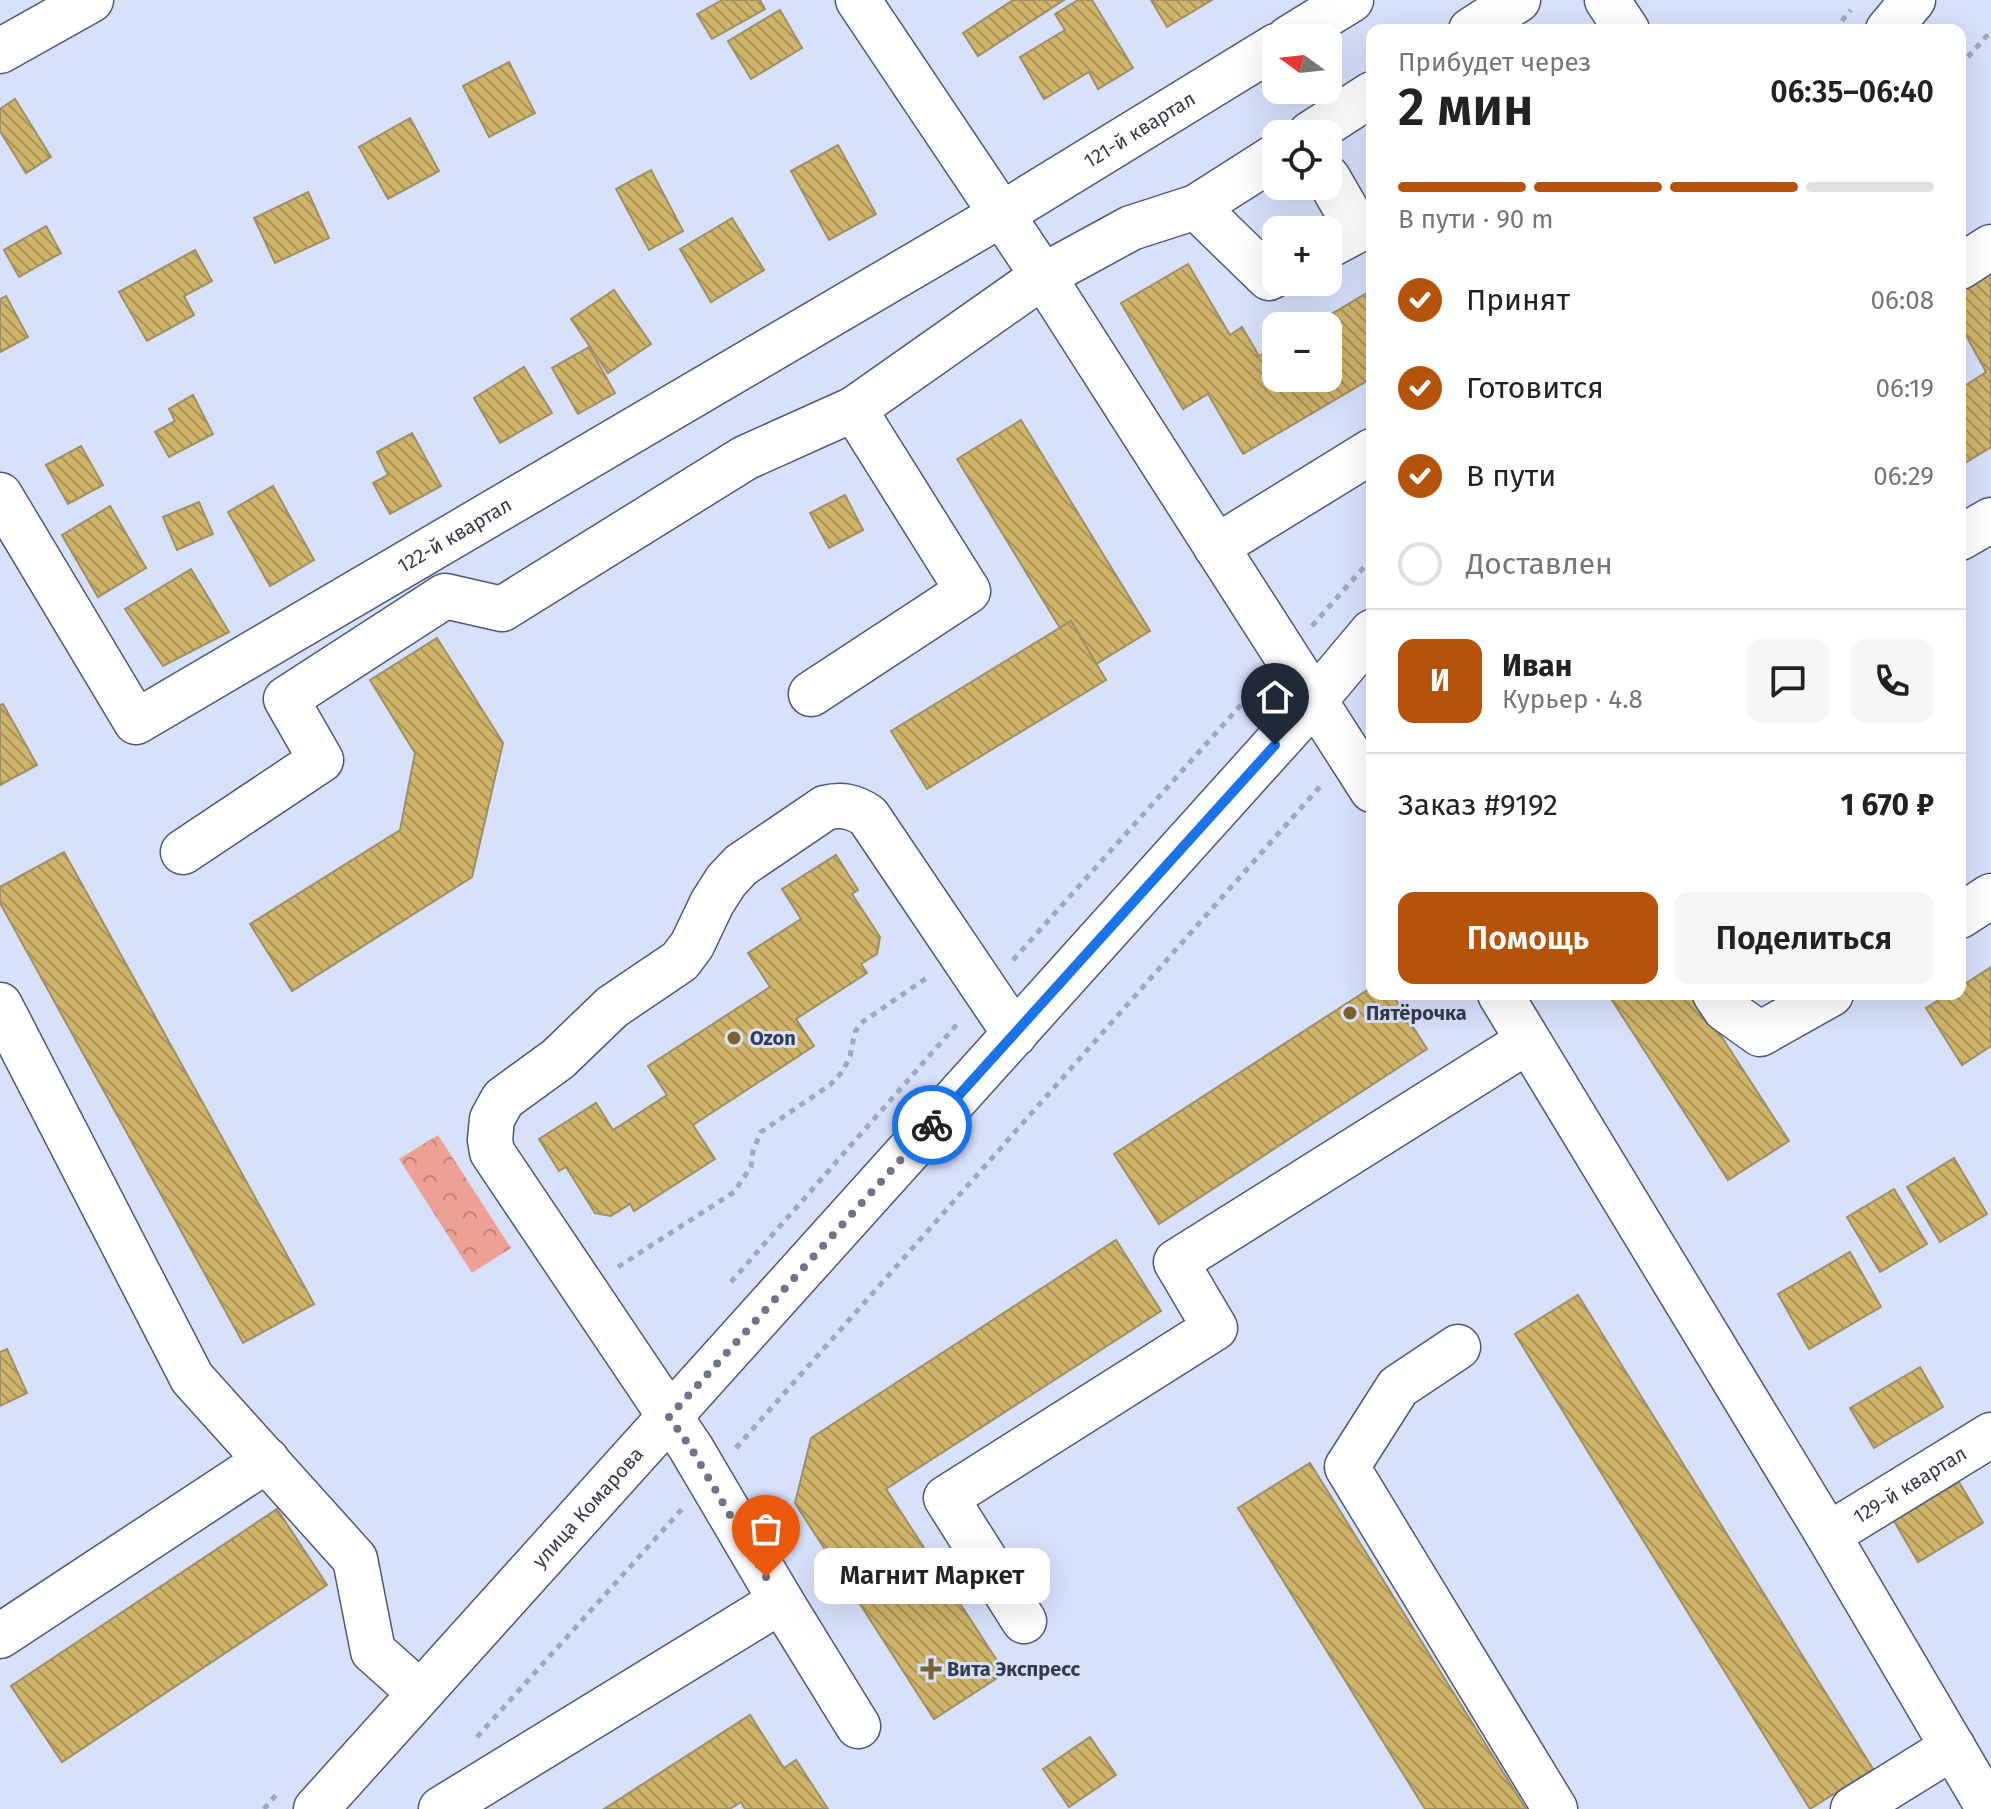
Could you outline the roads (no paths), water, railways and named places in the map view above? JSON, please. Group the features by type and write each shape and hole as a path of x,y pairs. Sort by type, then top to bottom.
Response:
{"street":[{"path":"0,51 91,0"},
{"path":"858,0 1043,276 1366,781"},
{"path":"1312,24 1351,0"},
{"path":"1480,24 1518,0"},
{"path":"1607,0 1623,24"},
{"path":"1893,24 1913,0"},
{"name":"121-й квартал","path":"1002,214 1262,55"},
{"path":"1332,120 1366,98"},
{"path":"183,852 321,760 286,699 445,596 502,609 745,458 854,409 1043,276 1131,228 1196,207 1262,165"},
{"path":"1341,200 1358,230 1342,239"},
{"path":"1196,207 1262,271"},
{"name":"122-й квартал","path":"0,495 136,722 1002,214"},
{"path":"1966,263 1991,247"},
{"path":"811,694 968,591 854,409"},
{"path":"1216,547 1366,455"},
{"path":"1966,535 1991,520"},
{"name":"улица Комарова","path":"315,1801 420,1693 1315,700 1366,639"},
{"path":"858,1726 709,1479 492,1152 492,1119 495,1110 511,1091 558,1059 612,1007 680,961 692,945 719,891 741,865 825,808 836,805 857,808 868,816 1015,1034"},
{"path":"1966,912 1991,896"},
{"path":"1504,1000 1828,1535 1989,1809"},
{"path":"1719,1000 1725,1009 1760,1034 1820,1000"},
{"path":"0,1005 192,1378 355,1559 373,1651 420,1693"},
{"path":"1024,1621 946,1498 1215,1328 1176,1262 1528,1041"},
{"path":"1458,1347 1398,1387 1347,1467 1555,1809"},
{"name":"129-й квартал","path":"1828,1535 1991,1435"},
{"path":"0,1636 267,1460"},
{"path":"441,1809 781,1601"},
{"path":"1853,1809 1953,1747"}],"place":[{"name":"Пятёрочка","path":"1350,1013"},
{"name":"Ozon","path":"734,1038"},
{"name":"Магнит Маркет","path":"766,1577"},
{"name":"Вита Экспресс","path":"931,1669"}]}
